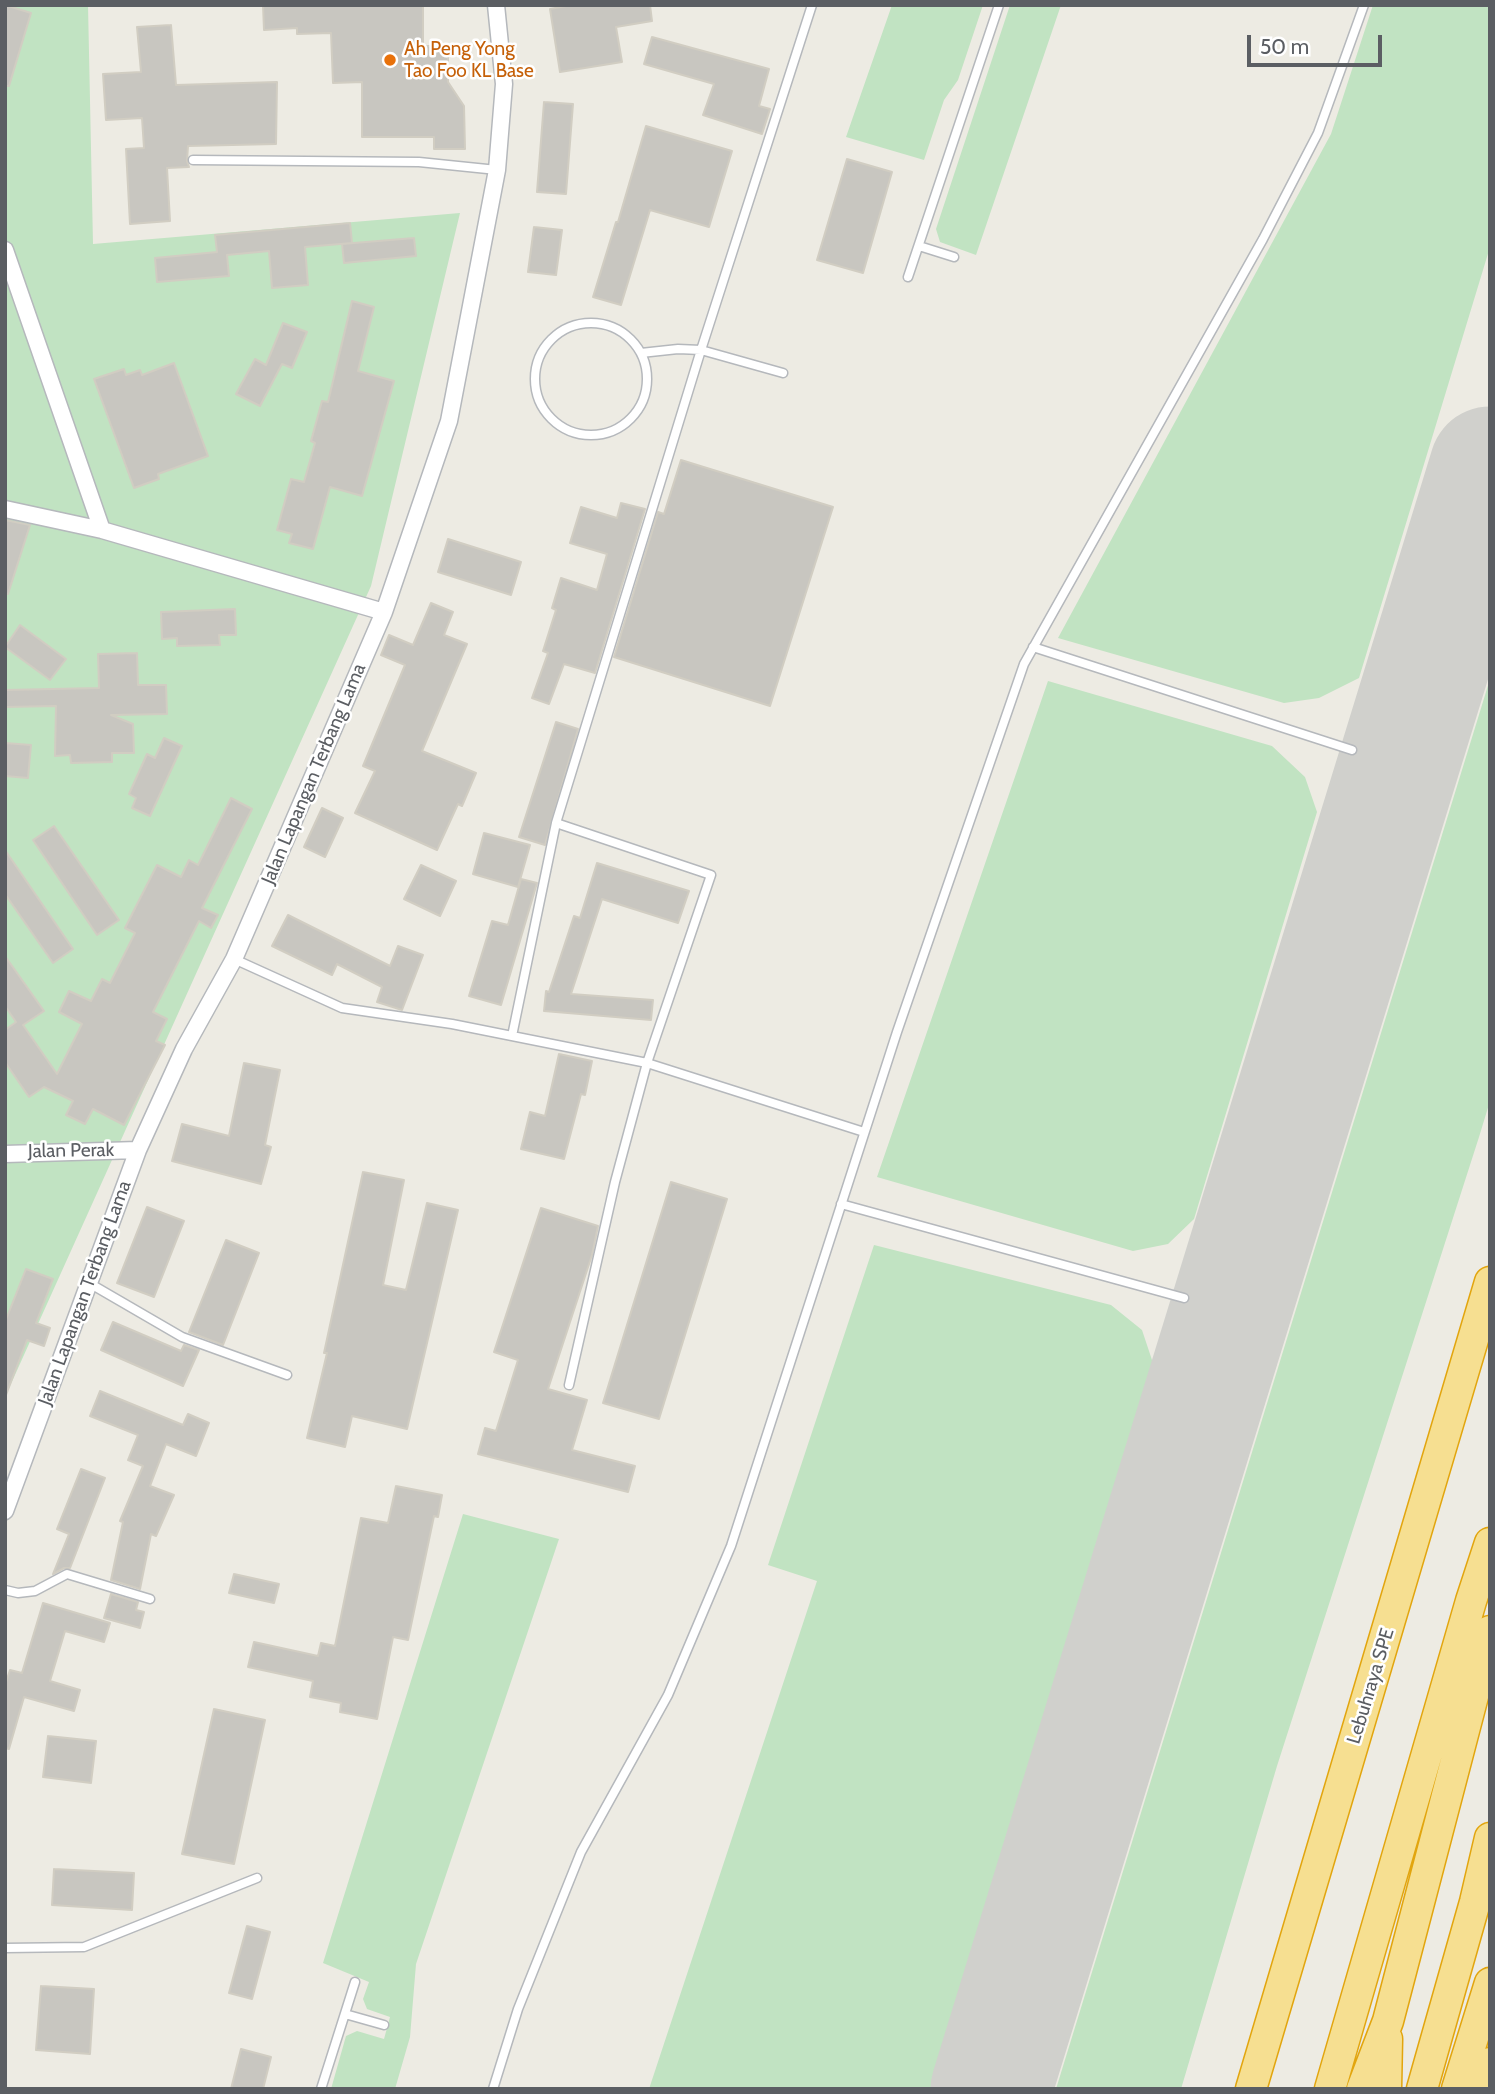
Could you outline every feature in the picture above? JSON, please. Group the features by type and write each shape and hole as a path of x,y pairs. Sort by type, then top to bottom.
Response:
{"highway":[{"name":"Lebuhraya SPE","path":"1251,2089 1490,1282"},
{"name":"Lebuhraya SPE","path":"1264,2089 1490,1325"},
{"path":"1330,2089 1490,1543"},
{"path":"1362,2089 1388,2021 1490,1631"},
{"path":"1422,2089 1475,1902 1490,1838"},
{"path":"1457,2089 1490,1983"},
{"path":"1386,2089 1388,2021"},
{"path":"1482,2089 1490,2063"}],"street":[{"name":"Jalan Lapangan Terbang Lama","path":"5,1511 138,1150 184,1049 234,959 384,612 449,421 497,170 504,84 496,5"},
{"path":"5,250 102,530"},
{"path":"5,509 102,530 384,612"},
{"name":"Jalan Perak","path":"5,1154 138,1150"}],"lane":[{"path":"512,1036 556,823 701,349 812,5"},
{"path":"908,277 999,5"},
{"path":"494,2089 518,2009 580,1852 668,1695 731,1546 864,1132 1024,664 1263,239 1318,133 1364,5"},
{"path":"193,160 419,162 497,170"},
{"path":"919,246 954,257"},
{"path":"581,323 601,323 629,337 641,353 648,377 645,394 637,411 624,424 607,433 590,435 570,432 545,412 535,387 535,371 548,342 563,330 581,323"},
{"path":"641,353 701,349 783,373"},
{"path":"1033,647 1352,750"},
{"path":"556,823 711,875 647,1063 615,1182 569,1385"},
{"path":"234,959 342,1008 452,1024 647,1063 864,1132"},
{"path":"841,1205 1184,1298"},
{"path":"89,1283 182,1337 287,1375"},
{"path":"5,1590 18,1593 35,1591 67,1574 150,1598"},
{"path":"5,1948 84,1947 257,1878"},
{"path":"321,2089 355,1982"},
{"path":"345,2014 384,2025"}],"green space":[{"path":"5,5 88,5 93,244 460,213 371,586 5,1397"},
{"path":"892,5 983,5 958,80 944,100 924,160 846,137"},
{"path":"1010,5 1061,5 976,255 940,242 936,229"},
{"path":"1373,5 1490,5 1490,247 1359,678 1319,698 1284,703 1058,638 1331,134"},
{"path":"1490,679 1490,1101 1479,1137 1277,1766 1181,2089 1056,2089"},
{"path":"1048,681 1272,746 1305,777 1317,812 1194,1219 1168,1244 1133,1251 877,1177"},
{"path":"874,1245 1111,1305 1142,1330 1154,1366 933,2089 649,2089 817,1581 768,1565"},
{"path":"463,1514 559,1539 416,1964 410,2037 395,2089 331,2089 346,2036 357,2031 384,2039 390,2017 367,2009 363,1999 369,1982 323,1963"}],"building":[{"path":"5,5 31,13 9,86 5,86"},
{"path":"263,5 423,5 423,46 448,46 448,82 464,106 465,149 434,149 434,137 362,137 362,82 333,83 331,33 297,34 297,28 264,30"},
{"path":"571,5 650,5 652,21 616,27 622,62 560,72 550,9"},
{"path":"171,25 176,85 277,82 276,144 188,146 189,167 167,168 170,221 130,224 126,149 144,148 142,118 106,120 103,74 141,72 137,27"},
{"path":"652,37 769,69 759,106 770,109 762,134 703,115 714,84 644,64"},
{"path":"544,102 573,104 566,194 537,192"},
{"path":"646,126 732,151 709,227 650,210 621,305 593,297"},
{"path":"847,159 892,172 863,273 817,260"},
{"path":"350,223 352,243 305,247 308,285 272,288 269,251 227,255 229,276 157,282 155,258 217,252 215,235"},
{"path":"534,227 562,230 556,275 528,272"},
{"path":"414,238 416,256 344,263 342,244"},
{"path":"352,301 374,307 358,371 394,381 362,496 330,487 313,549 289,543 292,534 277,530 291,479 304,482 315,443 311,441 322,401 328,402"},
{"path":"283,323 307,332 292,368 282,364 260,406 236,394 255,359 266,365"},
{"path":"174,363 208,456 158,474 159,479 134,488 94,379 124,369 126,375 140,370 142,375"},
{"path":"681,460 833,507 770,706 614,657 658,512 664,514"},
{"path":"621,503 645,509 595,673 564,664 549,704 532,698 548,653 543,651 556,610 552,608 561,578 597,590 607,554 570,543 581,507 617,518"},
{"path":"5,520 30,525 8,594 5,594"},
{"path":"448,539 521,562 511,595 438,572"},
{"path":"431,603 453,612 444,635 467,644 422,751 476,773 462,806 458,804 437,850 355,813 375,771 363,766 405,665 381,655 389,635 413,645"},
{"path":"235,609 236,635 219,635 220,645 177,646 177,638 162,639 161,612"},
{"path":"20,625 66,659 50,680 5,647"},
{"path":"137,653 138,685 166,685 167,714 111,715 133,724 134,753 112,753 112,762 71,763 70,755 55,756 56,706 5,707 5,690 99,688 98,654"},
{"path":"556,722 578,729 545,845 519,837"},
{"path":"164,738 182,746 150,816 132,808 136,798 129,794 147,754 155,758"},
{"path":"5,743 31,745 28,778 5,776"},
{"path":"231,798 252,809 202,908 218,915 211,928 199,921 153,1012 167,1019 156,1041 165,1045 124,1125 93,1109 85,1124 66,1115 73,1101 44,1087 29,1097 5,1062 5,1030 16,1022 5,1006 5,956 44,1011 23,1025 57,1074 82,1024 59,1012 69,991 91,1001 102,979 110,983 135,933 125,928 157,865 181,877 189,860 198,865"},
{"path":"322,808 343,818 325,857 304,847"},
{"path":"54,826 119,920 97,935 33,840"},
{"path":"484,833 530,845 518,887 473,874"},
{"path":"5,850 73,949 53,963 5,894"},
{"path":"597,863 689,891 678,923 602,899 571,994 653,1000 651,1020 544,1011 546,991 549,992 574,916 580,918"},
{"path":"421,865 456,881 440,916 404,899"},
{"path":"521,879 537,883 501,1005 469,996 492,921 508,925"},
{"path":"288,915 390,966 398,946 423,955 402,1010 377,1002 382,987 337,964 332,975 272,946"},
{"path":"559,1054 592,1061 585,1095 581,1094 564,1159 521,1149 530,1112 545,1116"},
{"path":"244,1063 280,1070 265,1145 271,1147 261,1184 172,1161 182,1124 229,1136"},
{"path":"363,1172 404,1180 383,1285 406,1290 427,1203 458,1210 407,1429 352,1416 345,1447 307,1438"},
{"path":"671,1182 727,1199 659,1419 603,1403"},
{"path":"147,1207 184,1221 154,1297 117,1283"},
{"path":"541,1208 598,1226 592,1255 548,1389 587,1400 572,1450 635,1466 628,1492 478,1454 485,1428 496,1431 518,1360 494,1352"},
{"path":"226,1240 259,1253 223,1345 189,1332"},
{"path":"26,1269 53,1279 36,1323 50,1328 44,1346 27,1340 6,1395 5,1322"},
{"path":"113,1322 181,1351 184,1345 199,1350 183,1386 101,1350"},
{"path":"100,1391 183,1425 188,1414 209,1423 196,1456 166,1444 150,1486 174,1495 156,1536 151,1534 140,1589 111,1580 123,1522 120,1521 143,1466 128,1460 138,1435 90,1416"},
{"path":"81,1469 105,1478 70,1568 53,1574 69,1534 57,1529"},
{"path":"396,1486 442,1495 438,1517 434,1516 408,1640 393,1637 377,1719 340,1712 341,1703 310,1697 313,1681 248,1667 254,1642 318,1656 321,1643 335,1646 361,1518 388,1523"},
{"path":"234,1574 279,1584 274,1603 229,1593"},
{"path":"111,1594 138,1602 136,1610 144,1612 140,1628 104,1618"},
{"path":"43,1603 110,1623 104,1642 65,1631 50,1681 80,1690 74,1711 24,1697 9,1749 5,1748 5,1685 10,1670 22,1673"},
{"path":"214,1709 265,1720 234,1864 182,1854"},
{"path":"48,1736 96,1741 91,1783 43,1777"},
{"path":"54,1869 134,1873 132,1910 52,1905"},
{"path":"247,1926 270,1932 252,1999 229,1993"},
{"path":"41,1986 94,1989 90,2054 36,2050"},
{"path":"241,2049 271,2057 263,2089 231,2089"}],"runway":[{"path":"991,2089 1490,467"}],"place":[{"name":"Ah Peng Yong Tao Foo KL Base","path":"390,60"}]}
